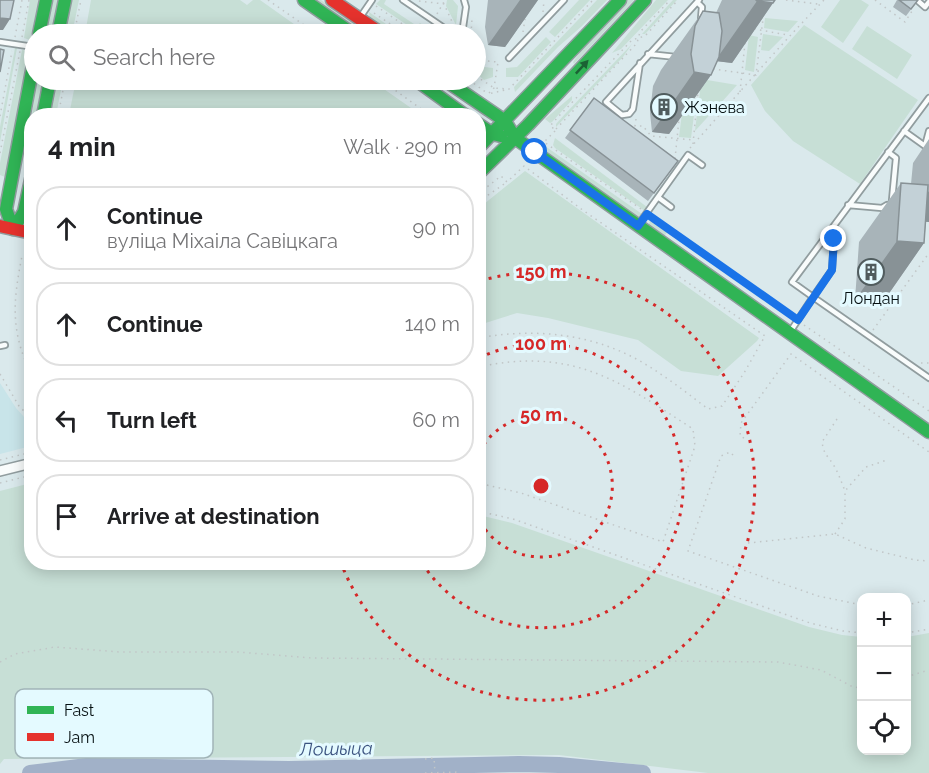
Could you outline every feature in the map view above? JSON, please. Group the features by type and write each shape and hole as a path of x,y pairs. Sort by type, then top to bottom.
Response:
{"street":[{"path":"41,24 46,0"},
{"path":"60,24 65,0"},
{"path":"304,0 337,24"},
{"path":"332,0 366,24"},
{"path":"486,141 620,0"},
{"path":"486,166 645,0"},
{"path":"13,229 3,208 28,90"},
{"path":"45,108 48,90"},
{"path":"430,90 455,108"},
{"path":"460,90 505,121 515,138 929,432"},
{"path":"486,129 493,134 515,138"},
{"path":"3,208 24,212"},
{"path":"13,229 24,217"},
{"path":"0,226 24,231"},
{"path":"0,471 24,465"}],"lane":[{"path":"403,0 438,24"},
{"path":"463,24 466,7 464,0"},
{"path":"509,58 564,0"},
{"path":"917,0 925,7 929,2"},
{"path":"359,19 371,1"},
{"path":"640,63 633,109 629,114 622,115 606,102 640,63 648,54 698,1 702,7 701,19"},
{"path":"0,42 24,45"},
{"path":"648,54 685,58"},
{"path":"929,98 927,106 904,131 792,282 929,378"},
{"path":"904,131 925,146 929,131"},
{"path":"848,206 882,208 892,202 896,158 888,152"},
{"path":"638,226 688,155 702,165"},
{"path":"658,198 671,207"},
{"path":"789,333 832,270 834,239 828,232"}],"path":[{"path":"0,116 22,0"},
{"path":"25,24 29,0"},
{"path":"76,24 81,0"},
{"path":"268,0 303,24"},
{"path":"412,0 444,4 454,24"},
{"path":"544,0 543,12 548,6"},
{"path":"483,90 488,94 509,89 594,0"},
{"path":"670,0 640,32 638,43 544,142 929,411"},
{"path":"556,130 550,126 632,40 645,36 678,0"},
{"path":"786,0 820,4"},
{"path":"687,152 822,0"},
{"path":"875,0 905,22 914,9"},
{"path":"880,4 883,0"},
{"path":"371,1 403,24"},
{"path":"366,7 391,24"},
{"path":"756,75 764,10"},
{"path":"523,34 525,11"},
{"path":"0,153 24,28"},
{"path":"746,28 789,35"},
{"path":"740,92 745,39"},
{"path":"486,61 498,62 494,88 488,94"},
{"path":"711,69 756,75"},
{"path":"486,82 494,88 509,89"},
{"path":"693,145 699,85"},
{"path":"60,108 63,90"},
{"path":"395,90 420,108"},
{"path":"689,102 727,106"},
{"path":"680,111 674,165 680,158"},
{"path":"634,133 636,116"},
{"path":"635,126 644,126 651,135 693,140"},
{"path":"486,196 507,182 524,166 584,211 765,336 722,406 708,409 639,361 595,342 548,333 524,332 486,337"},
{"path":"486,188 501,176 507,182"},
{"path":"868,336 929,253"},
{"path":"24,256 22,256 14,301 14,317 24,357"},
{"path":"744,438 741,435 741,423 791,354 929,452"},
{"path":"486,366 503,363 545,362 566,364 607,376 693,429 695,446 663,542 521,493 486,485"},
{"path":"0,374 24,411"},
{"path":"835,534 845,519 845,491 831,461 825,455 822,442 837,419"},
{"path":"733,455 730,453 721,456 688,551 818,596 857,604"},
{"path":"0,460 24,454"},
{"path":"845,491 866,467 886,460"},
{"path":"0,483 24,477"},
{"path":"486,513 513,519 810,623 857,633"},
{"path":"748,543 835,534 866,548 915,560 929,561"},
{"path":"911,604 929,600"},
{"path":"911,632 929,629"},
{"path":"0,662 15,654 55,647 130,652 238,652 312,658 778,662 821,670 857,688"},
{"path":"911,675 929,670"},
{"path":"425,759 434,758 433,773"},
{"path":"425,773 460,772"}],"shaded area":[{"path":"0,383 24,417 24,448 0,454"}],"green space":[{"path":"30,0 39,0 34,24 26,24"},
{"path":"52,0 58,0 54,24 47,24"},
{"path":"72,0 79,0 74,24 67,24"},
{"path":"91,0 240,0 247,5 253,0 260,0 294,24 87,24"},
{"path":"310,0 321,0 355,24 344,24"},
{"path":"380,0 386,0 384,4 414,24 406,24 376,4"},
{"path":"447,0 453,0 458,6 456,24 455,24 446,6"},
{"path":"579,0 590,0 555,37 549,32"},
{"path":"597,0 607,0 515,92 514,87"},
{"path":"625,0 634,0 574,64 573,62 593,34"},
{"path":"656,0 668,0 621,49 612,53"},
{"path":"673,0 677,0 645,34 642,34"},
{"path":"840,0 861,0 869,5 843,43 821,27"},
{"path":"369,12 386,24 376,24 370,20"},
{"path":"765,18 798,21 788,32 764,28"},
{"path":"804,25 918,100 860,184 793,141 765,111 751,85"},
{"path":"867,26 912,55 897,79 852,49"},
{"path":"763,34 783,37 769,51 761,50"},
{"path":"749,35 758,37 754,72 745,70"},
{"path":"546,37 551,42 518,77 506,77 506,68 517,67"},
{"path":"632,44 623,57 556,127 565,114"},
{"path":"15,48 17,48 0,142 0,127"},
{"path":"22,50 24,50 24,77 5,177 0,175 0,163"},
{"path":"486,67 493,68 493,77 486,79"},
{"path":"701,79 737,85 720,104 699,101"},
{"path":"35,90 41,90 37,108 33,108"},
{"path":"54,90 61,90 57,108 51,108"},
{"path":"74,90 385,90 411,108 70,108"},
{"path":"572,96 572,100 552,122 545,119"},
{"path":"683,105 695,107 691,138 679,137"},
{"path":"698,106 715,109 695,131"},
{"path":"555,138 647,207 645,211 555,148 553,145"},
{"path":"545,146 642,216 637,218 610,204 588,182 544,151"},
{"path":"525,171 759,338 718,376 681,371 638,340 548,318 517,313 486,323 486,202"},
{"path":"651,219 668,231 663,238 648,226"},
{"path":"24,485 24,570 486,570 486,517 512,523 809,627 857,637 857,755 911,755 911,636 929,633 929,773 708,773 559,755 213,757 213,689 15,689 15,758 143,758 4,759 0,764 0,491"}],"building":[{"path":"0,0 14,0 10,19 0,18"},
{"path":"756,0 775,0 773,3"},
{"path":"899,0 918,0 911,9"},
{"path":"703,11 719,13 722,31 719,57 711,75 694,72 691,54 695,26"},
{"path":"0,49 4,50 0,72"},
{"path":"594,98 678,161 654,193 570,130"},
{"path":"901,183 928,185 924,243 897,241"}],"waterway":[{"name":"Лошыца","path":"30,773 87,766 289,769 519,764 559,765 643,773"}],"traffic: fast":[{"path":"41,24 46,0"},
{"path":"60,24 65,0"},
{"path":"304,0 339,24"},
{"path":"486,140 620,0"},
{"path":"486,166 528,125 645,0"},
{"path":"25,108 28,90"},
{"path":"45,108 48,90"},
{"path":"430,90 455,108"},
{"path":"460,90 486,108"},
{"path":"486,108 505,121 515,138 929,432"},
{"path":"13,229 6,209 24,113"},
{"path":"486,129 501,136"},
{"path":"13,229 24,212"}],"traffic: jam":[{"path":"332,0 367,24"},
{"path":"0,226 24,231"}],"place":[{"name":"Жэнева","path":"664,107"},
{"name":"Лондан","path":"871,272"}],"route":[{"path":"535,152 638,226 647,214 798,320 832,270 834,239"}]}
